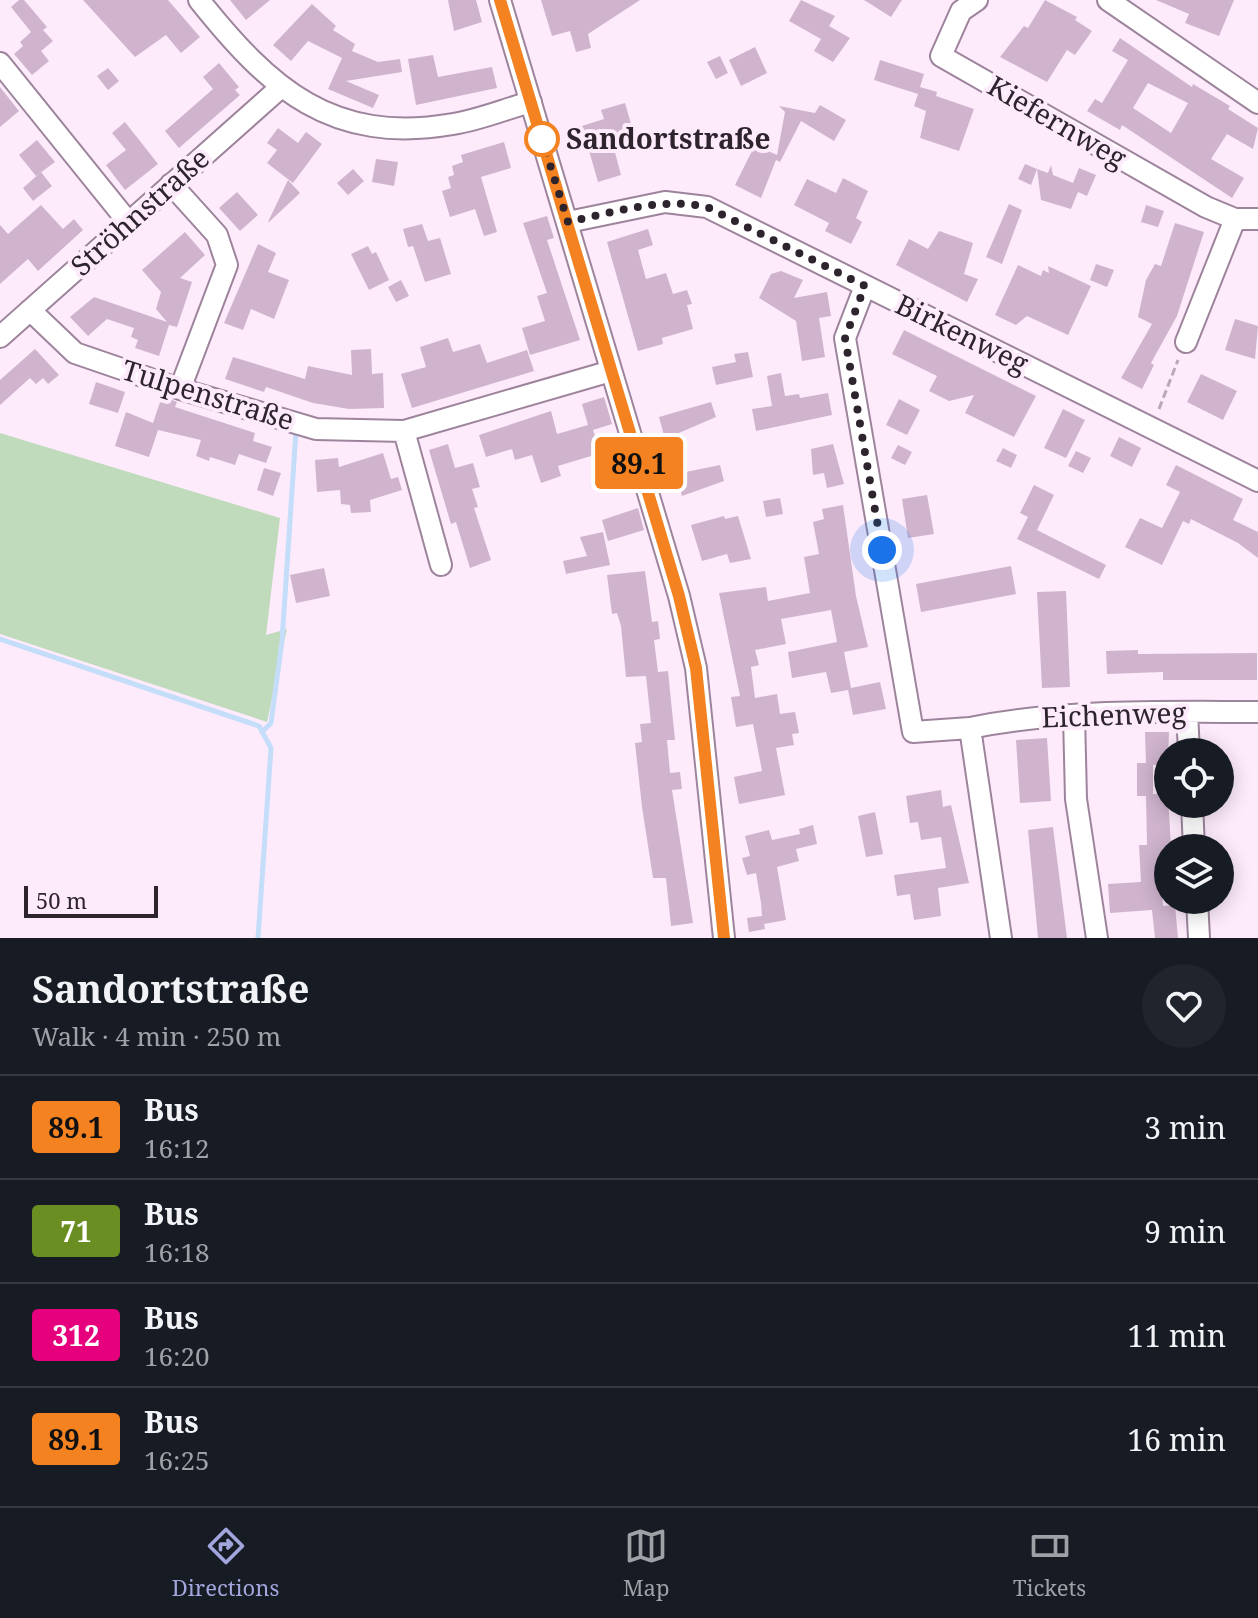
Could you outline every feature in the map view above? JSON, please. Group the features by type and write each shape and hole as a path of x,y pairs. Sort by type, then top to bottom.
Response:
{"street":[{"path":"199,0 226,34 280,88 325,114 369,127 411,129 456,124 531,102"},
{"name":"Kiefernweg","path":"977,0 961,11 941,56 1206,207 1235,219 1258,219"},
{"path":"1108,0 1258,103"},
{"path":"503,1 679,596 696,668 724,938"},
{"path":"0,63 129,223"},
{"name":"Ströhnstraße","path":"0,337 280,88"},
{"path":"171,184 217,235 227,265 180,389"},
{"name":"Birkenweg","path":"568,222 665,202 707,207 1258,481"},
{"path":"1186,342 1235,219"},
{"name":"Eichenweg","path":"865,286 845,338 913,732 1074,715 1258,712"},
{"name":"Tulpenstraße","path":"30,310 75,353 180,389 316,429 404,431 611,371"},
{"path":"404,431 441,565"},
{"path":"1187,712 1188,738"},
{"path":"1074,715 1076,799 1097,938"},
{"path":"970,728 1001,938"},
{"path":"1198,914 1199,938"}],"path":[{"path":"1151,428 1186,342"}],"green space":[{"path":"0,433 280,518 266,635 287,629 267,722 0,634"}],"building":[{"path":"24,0 47,27 43,30 53,41 41,51 49,61 32,75 14,54 23,46 20,42 31,32 11,7"},
{"path":"83,0 168,0 200,37 181,53 166,35 135,57"},
{"path":"230,0 270,0 246,20"},
{"path":"448,0 476,0 482,22 454,31"},
{"path":"541,0 640,0 588,34 591,48 576,52 570,31 552,36"},
{"path":"801,0 835,16 829,26 850,38 833,62 814,51 821,39 789,21"},
{"path":"864,0 902,0 891,17"},
{"path":"1045,0 1077,17 1075,20 1092,31 1075,55 1067,50 1047,82 1000,57 1024,26 1028,28"},
{"path":"1156,0 1234,0 1219,36 1185,23 1189,14"},
{"path":"312,4 336,26 333,30 355,44 352,51 378,62 400,59 402,72 346,81 379,95 373,108 328,89 342,58 308,41 291,61 273,45"},
{"path":"1120,38 1192,87 1193,84 1230,106 1228,109 1258,128 1253,149 1227,134 1211,159 1244,178 1232,198 1122,125 1120,130 1087,111 1095,99 1102,103 1128,60 1112,51","holes":["1148,83 1188,103 1171,133 1133,108"]},
{"path":"755,47 767,73 741,86 729,60"},
{"path":"433,55 438,77 492,67 497,88 416,105 408,59"},
{"path":"720,56 728,73 716,79 707,62"},
{"path":"880,60 924,74 920,87 974,109 959,151 920,138 926,111 914,106 918,94 874,80"},
{"path":"219,63 239,87 235,90 240,95 179,148 165,131 213,89 203,77"},
{"path":"108,68 119,81 108,90 97,76"},
{"path":"0,87 19,111 0,127"},
{"path":"625,103 634,134 612,141 621,175 598,182 582,126 604,119 601,110"},
{"path":"820,105 846,120 834,141 801,121 780,162 776,160 761,198 735,185 755,145 777,155 785,112 779,106 815,113"},
{"path":"125,122 158,164 125,190 106,165 126,150 112,133"},
{"path":"278,128 298,143 306,132 322,144 293,183 267,163 277,150 267,143"},
{"path":"37,140 55,162 36,176 19,155"},
{"path":"504,142 511,168 481,177 497,232 484,236 475,209 450,217 442,191 451,188 448,177 454,175 452,166 463,162 461,155"},
{"path":"376,159 398,162 394,186 372,182"},
{"path":"1025,164 1037,169 1031,185 1018,179"},
{"path":"1051,165 1053,175 1073,183 1079,168 1096,175 1087,196 1078,192 1071,209 1041,200 1037,169 1048,173"},
{"path":"353,169 364,181 348,195 337,183"},
{"path":"41,172 52,186 33,201 23,188"},
{"path":"843,178 868,191 856,218 862,222 851,244 825,231 829,223 794,205 807,179 836,193"},
{"path":"288,180 300,193 268,222"},
{"path":"237,192 258,215 240,231 219,208"},
{"path":"1009,204 1022,210 1002,264 986,257"},
{"path":"41,205 63,229 74,219 83,230 38,271 28,259 0,284 0,225 8,234"},
{"path":"1146,205 1164,211 1158,227 1141,222"},
{"path":"547,216 554,238 547,240 580,340 530,355 522,328 545,321 537,296 547,293 523,223"},
{"path":"1175,223 1204,232 1177,316 1151,363 1154,365 1142,389 1121,378 1152,324 1138,317 1146,280 1155,264 1161,266"},
{"path":"422,224 428,241 440,238 451,274 425,282 413,246 408,247 403,229"},
{"path":"648,229 653,245 638,250 646,279 666,273 673,294 687,290 692,304 687,305 693,329 662,338 663,344 638,351 607,242"},
{"path":"939,231 973,243 964,274 978,279 967,302 896,265 909,239 928,249"},
{"path":"185,232 205,255 180,278 192,282 177,327 169,325 159,356 135,348 138,340 131,337 134,328 107,319 88,336 70,317 94,297 167,322 156,309 161,292 142,270"},
{"path":"258,244 276,253 268,272 289,280 274,319 251,309 243,330 224,323"},
{"path":"368,246 372,254 376,252 389,280 369,290 351,254"},
{"path":"1096,264 1114,270 1107,287 1090,280"},
{"path":"1018,265 1041,276 1043,270 1049,273 1048,266 1091,286 1068,335 1027,316 1016,325 995,315"},
{"path":"781,271 803,280 794,298 827,292 831,316 819,318 825,357 802,361 796,321 759,298 771,274"},
{"path":"401,280 409,296 396,302 388,287"},
{"path":"1235,319 1258,326 1255,359 1225,350"},
{"path":"904,330 1036,396 1014,437 965,413 974,395 949,401 929,391 937,376 892,354"},
{"path":"448,338 453,352 480,344 487,363 527,350 534,371 412,408 401,374 426,367 420,347"},
{"path":"35,349 59,375 48,384 43,378 36,384 30,378 0,405 0,380"},
{"path":"371,349 372,374 383,373 384,408 349,409 313,403 266,387 264,392 225,379 233,357 305,379 308,366 352,375 351,350"},
{"path":"748,352 753,377 716,385 712,367 736,362 734,354"},
{"path":"781,373 785,396 799,394 800,398 828,393 832,415 756,431 752,409 772,406 767,376"},
{"path":"1201,374 1237,391 1223,420 1187,402"},
{"path":"96,382 125,392 118,413 89,404"},
{"path":"162,396 177,402 175,407 255,433 253,441 272,447 266,463 239,454 235,465 210,457 209,461 196,456 201,440 158,430 149,457 115,446 126,412 153,423"},
{"path":"604,397 612,424 593,430 601,453 558,466 561,476 541,483 532,455 515,460 512,449 486,457 479,435 551,411 557,434 588,425 582,404"},
{"path":"899,399 920,410 907,435 886,425"},
{"path":"711,402 716,417 665,439 659,417"},
{"path":"1063,409 1085,420 1066,458 1044,448"},
{"path":"1119,437 1141,448 1132,467 1110,456"},
{"path":"448,444 455,468 473,463 480,487 472,489 478,507 474,508 491,560 470,568 456,522 451,524 429,450"},
{"path":"833,444 844,484 827,488 824,473 813,475 811,449"},
{"path":"898,445 912,452 905,465 891,458"},
{"path":"1003,448 1017,455 1011,468 996,461"},
{"path":"619,450 626,472 601,479 594,458"},
{"path":"1076,451 1091,458 1083,473 1068,466"},
{"path":"383,453 391,479 398,477 402,490 370,500 371,512 351,513 350,505 341,504 340,490 317,492 315,460 338,458 339,467"},
{"path":"720,465 724,481 682,496 676,474"},
{"path":"1176,465 1243,499 1233,520 1258,532 1258,558 1238,543 1191,519 1189,524 1183,521 1162,565 1125,547 1140,518 1162,528 1180,492 1166,485"},
{"path":"264,468 281,473 273,496 257,490"},
{"path":"1034,485 1054,495 1037,530 1106,565 1099,579 1017,539 1028,517 1020,513"},
{"path":"927,495 934,534 908,538 902,499"},
{"path":"780,498 783,514 766,517 763,501"},
{"path":"843,505 856,596 868,647 844,652 851,688 880,682 886,709 853,715 848,690 831,693 826,672 792,678 788,652 837,642 831,610 781,619 786,644 755,650 759,665 751,667 755,698 777,694 780,714 795,712 799,733 792,734 794,745 776,748 785,795 739,804 734,777 762,771 753,724 736,727 731,697 740,696 719,593 766,587 768,601 810,593 804,557 819,554 813,522 824,519 822,509"},
{"path":"638,508 644,530 608,541 602,520"},
{"path":"724,516 725,519 738,516 751,559 730,563 727,554 702,561 691,525"},
{"path":"603,532 610,565 566,574 563,561 587,556 580,537"},
{"path":"1011,566 1016,594 921,612 916,584"},
{"path":"324,568 330,596 296,603 290,575"},
{"path":"645,571 652,622 658,621 660,639 654,640 658,672 668,671 675,740 667,740 670,773 680,772 682,789 672,790 693,923 671,926 666,878 653,878 635,743 642,742 640,724 651,723 646,676 626,677 621,626 617,613 612,614 607,575"},
{"path":"1066,591 1070,687 1042,688 1037,592"},
{"path":"1138,650 1138,654 1257,653 1257,680 1163,680 1163,672 1107,674 1106,651"},
{"path":"1145,732 1169,732 1169,738 1154,738 1154,818 1169,818 1170,834 1154,834 1154,914 1176,914 1178,938 1155,938 1152,910 1110,913 1108,884 1141,882 1139,845 1147,845 1146,796 1137,796 1137,763 1146,763"},
{"path":"1047,738 1051,801 1020,803 1016,740"},
{"path":"941,790 943,807 951,805 969,883 938,888 941,916 914,920 910,894 897,896 894,875 946,868 941,837 921,840 918,822 910,823 906,796"},
{"path":"875,812 883,854 866,857 858,816"},
{"path":"813,825 817,844 796,849 799,861 777,867 786,920 764,924 765,929 749,932 747,918 762,916 756,873 747,875 742,858 750,856 745,836 769,830 772,840 800,834 799,829"},
{"path":"1053,827 1067,938 1038,938 1028,830"}],"waterway":[{"path":"262,732 271,723 282,641 296,431"},
{"path":"0,639 259,726 271,748 258,938"}],"bus line":[{"name":"89.1","path":"500,0 679,596 696,668 724,938"}],"place":[{"name":"Sandortstraße","path":"542,139"}],"route":[{"path":"542,139 568,222 665,202 707,207 865,286 845,338 882,550"}]}
